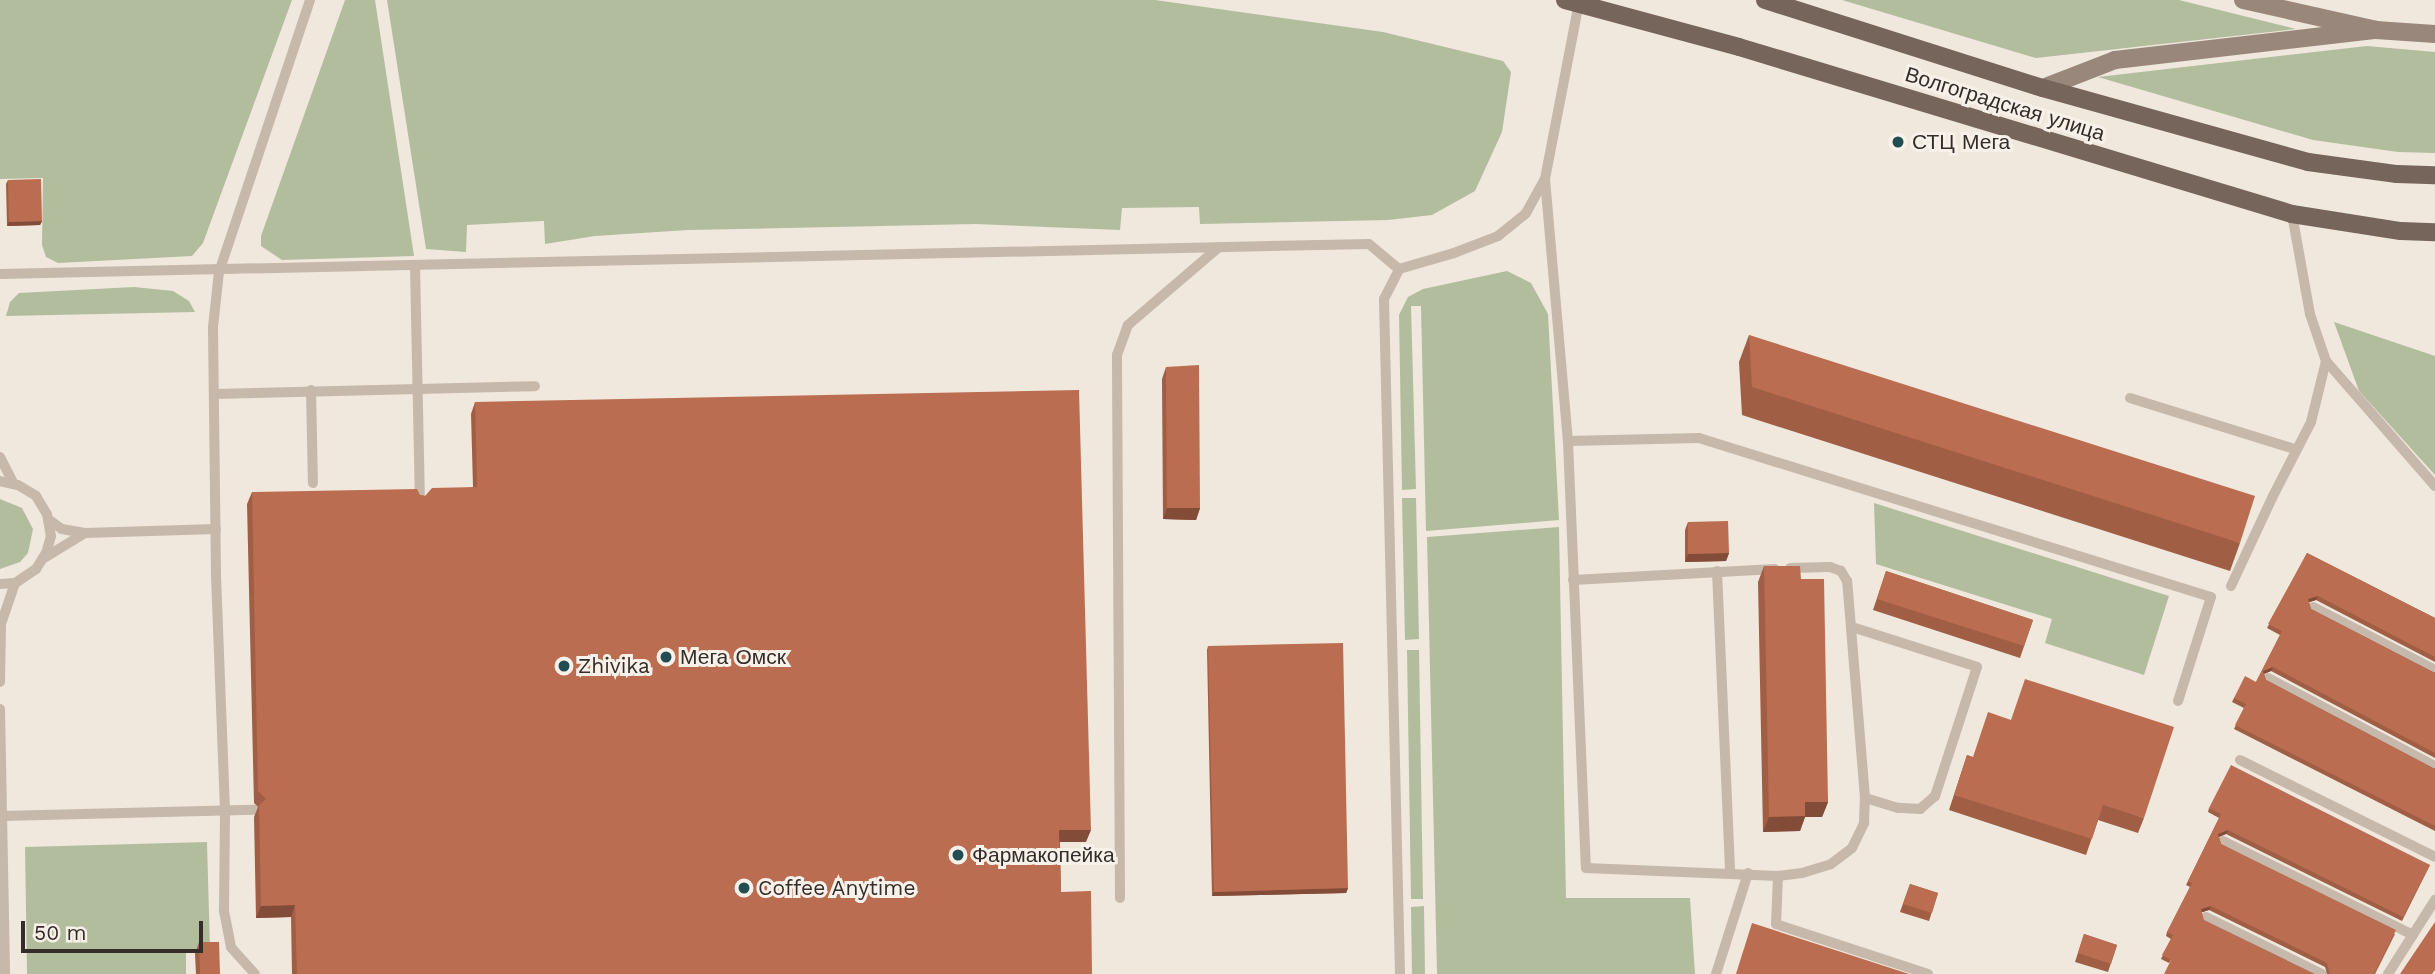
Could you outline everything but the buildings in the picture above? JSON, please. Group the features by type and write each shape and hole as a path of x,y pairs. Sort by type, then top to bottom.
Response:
{"main road":[{"name":"Волгоградская улица","path":"1765,0 2043,88 2308,162 2397,174 2435,175"},
{"path":"2243,0 2376,30 2435,34"},
{"name":"Волгоградская улица","path":"1572,2 1739,47 2292,214 2402,231 2435,232"},
{"path":"2043,88 2115,60 2376,30"}],"lane":[{"path":"255,974 231,947 227,937 213,327 219,272 310,0"},
{"path":"1572,2 1545,179 1568,442 1573,580 1586,868 1778,876 1802,873 1831,863 1852,848 1864,824 1865,798 1852,627 1847,582 1841,571 1830,567 1573,580"},
{"path":"1400,974 1384,299 1399,270 1498,236 1526,213 1545,179"},
{"path":"2292,214 2309,314 2326,361 2435,486"},
{"path":"0,274 219,272 1369,244 1399,270"},
{"path":"1120,898 1117,355 1128,325 1219,247"},
{"path":"415,266 420,500"},
{"path":"2231,586 2295,449 2311,422 2326,361"},
{"path":"214,394 535,386"},
{"path":"312,390 313,483"},
{"path":"2130,398 2295,449"},
{"path":"1568,442 1699,438 2211,597 2178,701"},
{"path":"0,457 13,482"},
{"path":"0,481 13,482 36,496 48,519 51,536 43,559 36,569 15,583 0,584"},
{"path":"48,519 62,529 85,533 216,528"},
{"path":"43,559 85,533"},
{"path":"1717,571 1730,872"},
{"path":"0,682 1,622 15,583"},
{"path":"2313,607 2435,670"},
{"path":"1852,627 1977,667 1935,796 1920,808 1898,808 1865,798"},
{"path":"2268,678 2435,766"},
{"path":"0,709 5,974"},
{"path":"2240,760 2435,857"},
{"path":"2,816 254,810"},
{"path":"2223,841 2413,935"},
{"path":"1716,974 1748,873"},
{"path":"1778,876 1776,924 1928,974"},
{"path":"2388,974 2435,900"},
{"path":"2206,917 2322,974"}],"green space":[{"path":"0,0 292,0 203,243 192,256 58,263 46,257 42,245 43,178 0,179"},
{"path":"345,0 375,0 414,256 282,260 261,246 261,236"},
{"path":"387,0 1155,0 1383,32 1503,61 1511,72 1502,132 1475,191 1432,215 1388,220 1200,224 1199,207 1122,208 1120,230 976,224 688,230 595,236 545,244 544,221 467,225 466,252 426,249"},
{"path":"1842,0 2179,0 2296,29 2036,58"},
{"path":"2367,46 2435,52 2435,153 2398,152 2313,140 2098,77"},
{"path":"1507,271 1531,283 1548,314 1559,520 1426,531 1421,306 1411,306 1416,489 1402,490 1399,315 1408,297 1423,289"},
{"path":"134,287 173,291 189,301 195,312 6,316 10,302 19,293"},
{"path":"2334,322 2435,356 2435,475 2359,391"},
{"path":"1402,498 1416,498 1419,639 1405,640"},
{"path":"0,499 22,508 33,529 28,553 20,562 0,569"},
{"path":"1874,503 2169,596 2144,675 2045,643 2052,619 1876,564"},
{"path":"1559,527 1566,898 1690,898 1695,974 1437,974 1427,537"},
{"path":"1407,650 1419,650 1423,899 1411,899"},
{"path":"207,842 210,950 186,951 186,974 27,974 25,847"},
{"path":"1424,906 1425,974 1412,974 1411,907"}],"place":[{"name":"СТЦ Мега","path":"1898,142"},
{"name":"Мега Омск","path":"666,657"},
{"name":"Zhivika","path":"564,666"},
{"name":"Фармакопейка","path":"958,855"},
{"name":"Coffee Anytime","path":"744,888"}]}
